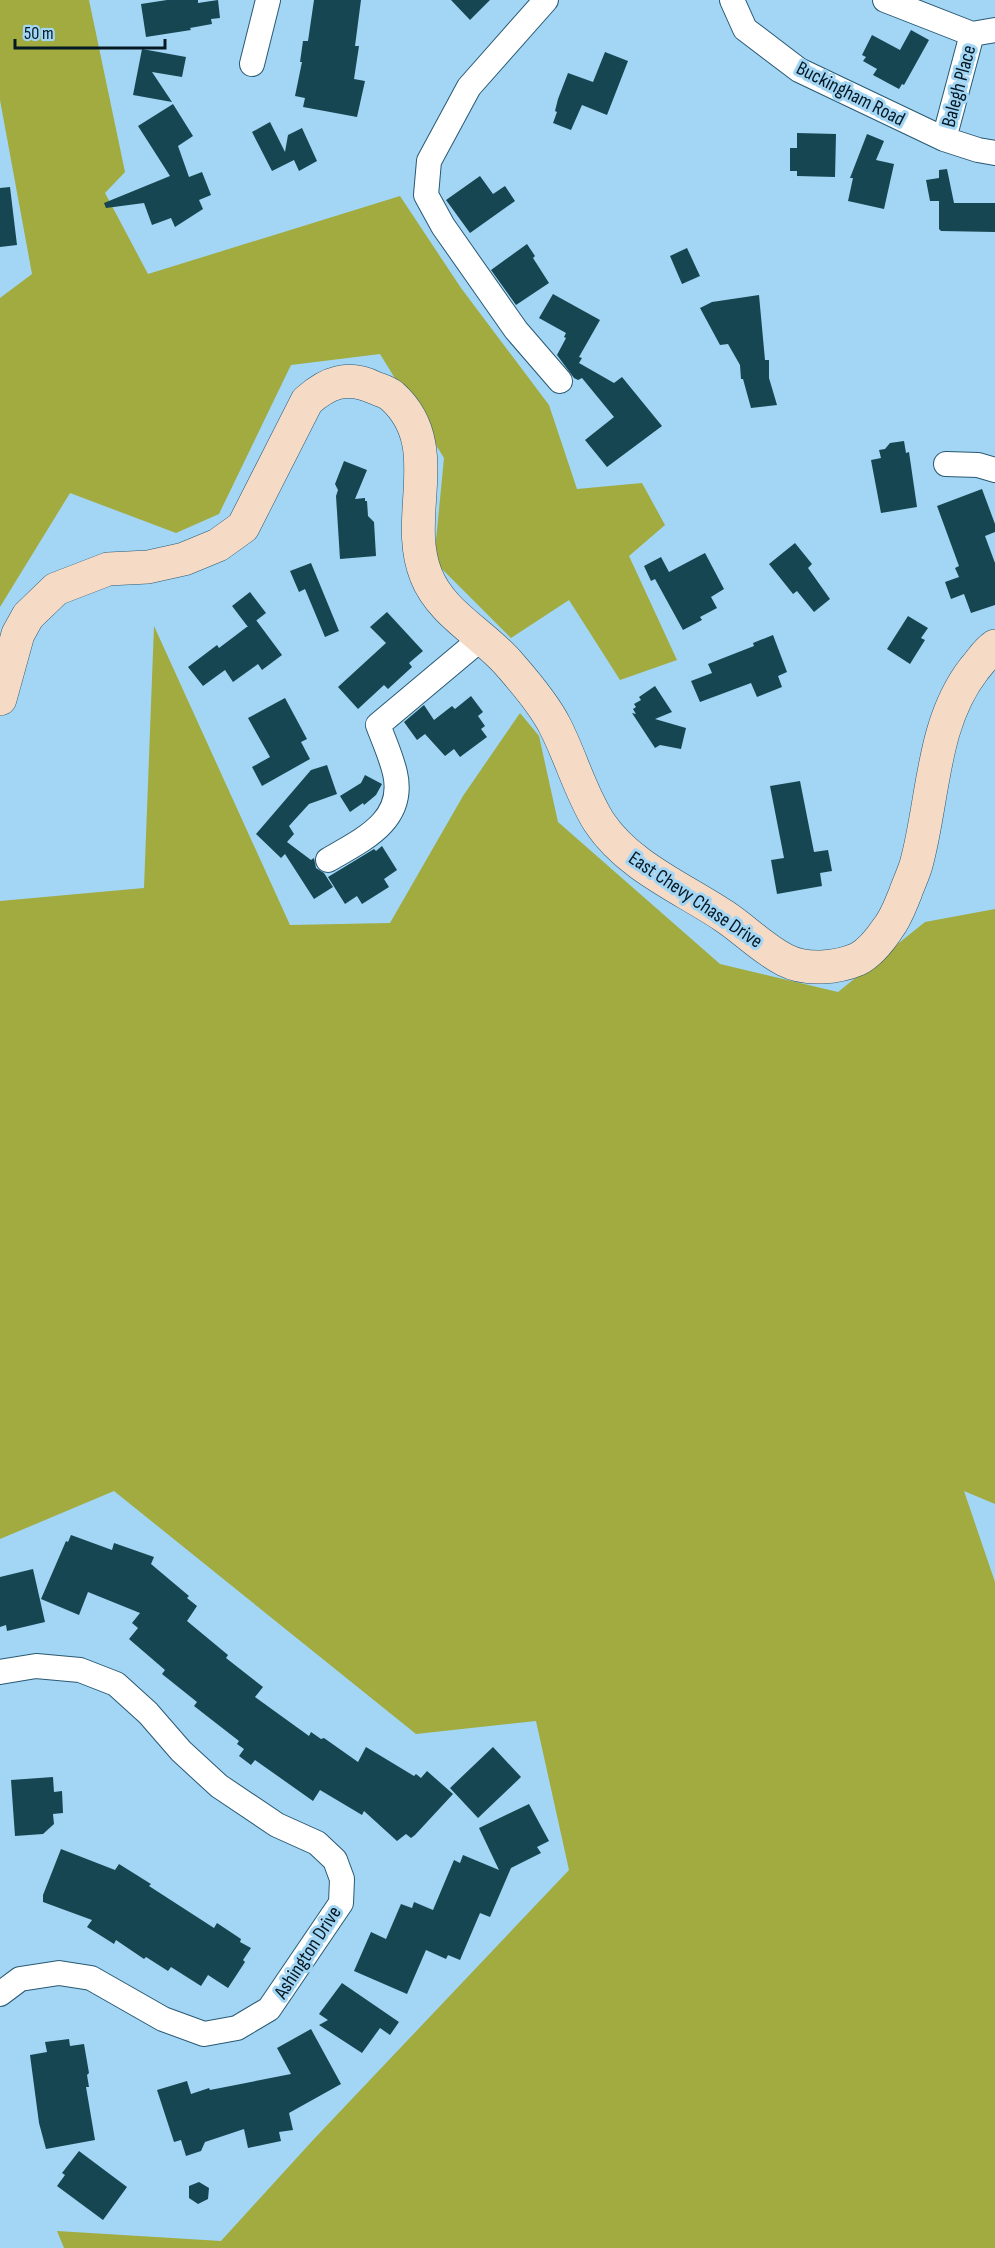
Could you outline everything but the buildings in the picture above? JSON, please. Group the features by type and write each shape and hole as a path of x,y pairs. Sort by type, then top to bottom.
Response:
{"main road":[{"name":"East Chevy Chase Drive","path":"0,699 18,634 28,616 56,589 108,570 157,566 184,559 218,545 243,527 307,401 322,388 338,382 363,382 391,395 418,433 422,465 419,552 426,576 442,602 509,664 554,723 587,801 601,825 625,852 726,917 785,961 814,967 830,967 859,958 877,944 895,919 916,866 946,723 960,687 988,651 995,646"}],"street":[{"path":"252,64 268,0"},
{"path":"546,0 469,87 429,161 426,195 443,226 516,330 560,381"},
{"name":"Buckingham Road","path":"732,0 745,29 799,70 944,139 995,153"},
{"path":"885,0 983,32"},
{"name":"Balegh Place","path":"944,139 983,32"},
{"path":"946,464 978,465 995,470"},
{"path":"328,860 375,833 391,813 397,790 396,774 378,725 483,638"},
{"name":"Ashington Drive","path":"0,1672 36,1666 80,1670 116,1684 148,1713 181,1750 219,1786 277,1825 316,1843 335,1860 342,1879 341,1903 269,2009 237,2028 204,2034 162,2019 91,1978 59,1973 20,1979 0,1994"}],"green space":[{"path":"0,0 89,0 125,172 105,193 148,274 400,196 461,288 549,405 577,489 642,483 665,525 629,556 677,660 620,680 569,600 511,638 434,561 444,458 380,354 291,365 219,514 176,533 70,493 0,607 0,298 32,274 0,100"},
{"path":"154,626 290,925 390,923 463,796 520,713 539,736 558,822 720,964 838,992 925,922 995,909 995,1504 964,1491 995,1582 995,2248 64,2248 57,2231 221,2241 314,2139 569,1870 536,1721 416,1734 114,1491 0,1539 0,901 144,888"}]}
